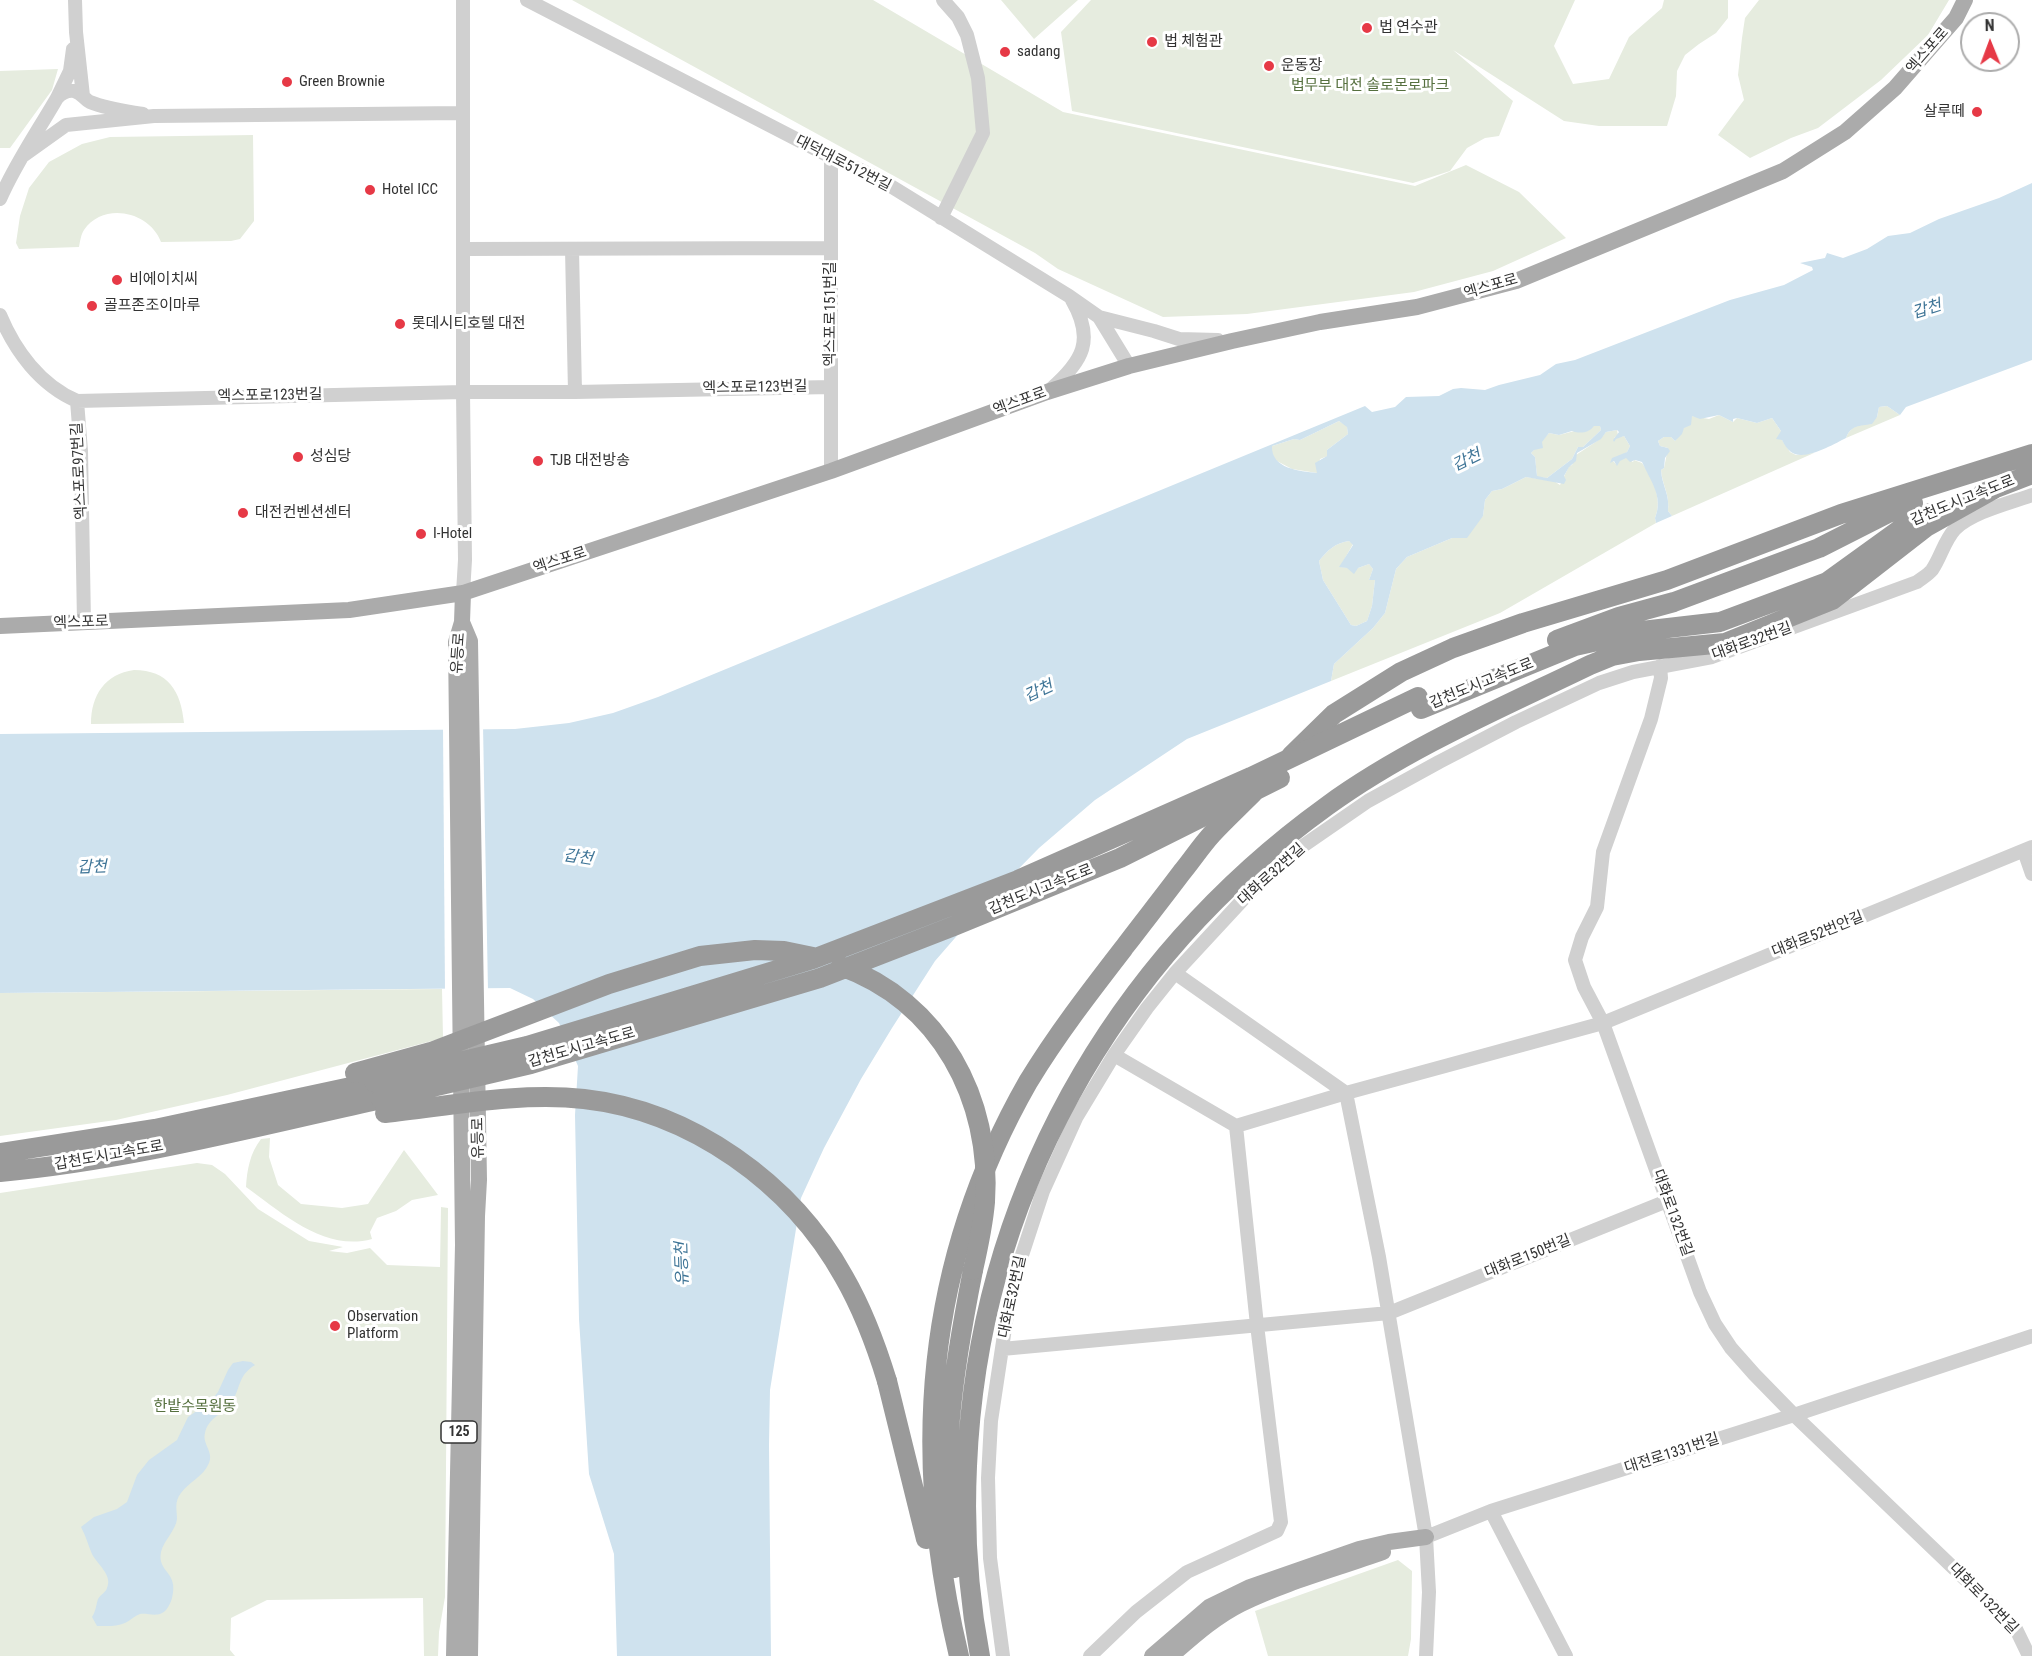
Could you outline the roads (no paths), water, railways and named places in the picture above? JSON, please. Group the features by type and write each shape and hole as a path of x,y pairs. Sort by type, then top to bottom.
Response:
{"highway":[{"name":"갑천도시고속도로","path":"0,1172 85,1161 237,1131 531,1064 820,978 1120,858 1419,703 1619,617 1674,602 1819,548 1886,514 2032,455"},
{"path":"959,1656 950,1619 935,1525 931,1420 941,1320 972,1203 1003,1129 1029,1081 1057,1038 1094,986 1211,836 1334,714 1401,672 1453,648 1523,623 1666,580 1841,514 2032,455"},
{"name":"갑천도시고속도로","path":"1419,703 1575,646 1642,631 1720,622 1827,582 1915,519 2032,474"},
{"path":"980,1656 970,1591 966,1482 970,1415 976,1369 983,1325 993,1285 1032,1170 1071,1092 1119,1016 1171,948 1239,876 1328,806 1382,769 1447,735 1612,656 1638,651 1725,643 1832,600 1926,527 1994,489"},
{"path":"232,1112 430,1052 609,984 699,956 754,950 784,951 821,959 858,972 900,998 920,1016 950,1053 967,1086 981,1130 985,1202 974,1270 956,1355 951,1398 948,1478 951,1549 972,1656"},
{"path":"380,1098 554,1097 613,1104 655,1116 712,1143 764,1180 815,1233 844,1276 866,1321 887,1381 939,1594 950,1619"},
{"name":"갑천도시고속도로","path":"0,1153 155,1130 232,1112 270,1106 380,1098"}],"main road":[{"name":"엑스포로","path":"0,626 338,610 463,593 831,471 1047,392 1130,366 1232,340 1320,322 1417,307 1516,281 1783,171 1845,132 1895,88 1956,18 1965,0"},
{"name":"유등로","path":"454,1656 462,1208 456,642 462,622 463,593"},
{"name":"유등로","path":"462,622 470,641 479,1180 470,1656"},
{"path":"1152,1656 1209,1607 1250,1587 1359,1549 1426,1537"},
{"path":"1171,1656 1206,1627 1240,1604 1426,1537"}],"street":[{"path":"24,155 72,125 82,122 88,112 76,32 75,0"},
{"path":"463,593 465,560 464,0"},
{"name":"대덕대로512번길","path":"527,0 831,158 876,177 1069,296 1099,317 1130,366"},
{"path":"941,218 983,133 980,94 967,35 958,17 942,0"},
{"path":"0,199 9,177 24,155 70,71 76,32"},
{"path":"154,116 102,106 72,91 66,91 55,100 54,114 57,120 72,125 154,116 463,113"},
{"name":"엑스포로151번길","path":"831,158 831,471"},
{"path":"463,249 831,248"},
{"path":"572,249 575,392"},
{"path":"1047,392 1068,375 1085,342 1084,324 1069,296"},
{"name":"엑스포로97번길","path":"0,315 20,355 63,395 77,401 83,503 84,623"},
{"path":"1099,317 1179,339 1232,340"},
{"name":"엑스포로123번길","path":"77,401 463,392 831,387"},
{"name":"대화로32번길","path":"1003,1656 990,1558 988,1478 991,1421 1007,1315 1022,1255 1043,1191 1076,1118 1114,1055 1175,973 1250,892 1297,850 1368,801 1516,722 1599,683 1633,672 1712,657 1917,582 1931,572 1956,528 1988,511 2032,495"},
{"name":"대화로132번길","path":"1660,666 1661,678 1651,719 1603,852 1597,907 1582,937 1575,960 1584,987 1603,1023 1700,1292 1715,1324 1731,1348 1794,1415 2015,1627 2030,1656"},
{"path":"2028,849 2032,874"},
{"name":"대화로52번안길","path":"1236,1126 1346,1093 1603,1023 2028,849"},
{"path":"1175,973 1346,1093 1380,1257 1426,1537 1429,1592 1426,1656"},
{"path":"1090,1656 1136,1612 1187,1572 1277,1531 1281,1522 1236,1126 1114,1055"},
{"name":"대화로150번길","path":"1002,1349 1389,1313 1667,1201"},
{"name":"대전로1331번길","path":"1426,1537 1491,1511 1794,1415 2032,1336"},
{"path":"1491,1511 1566,1656"}],"water":[{"path":"2032,183 2032,360 1906,407 1900,415 1887,406 1879,407 1877,417 1872,424 1856,427 1846,438 1811,454 1797,455 1787,448 1782,440 1776,439 1781,431 1772,418 1757,423 1737,418 1733,419 1733,422 1719,415 1700,419 1692,416 1691,425 1684,428 1675,441 1671,437 1664,437 1658,441 1660,446 1670,451 1665,458 1664,468 1661,470 1668,500 1668,511 1672,516 1656,523 1657,496 1642,462 1635,460 1630,462 1626,458 1617,466 1614,461 1610,463 1612,458 1627,452 1630,446 1624,436 1614,442 1619,432 1617,430 1606,432 1601,439 1577,453 1576,461 1564,476 1566,480 1564,484 1526,477 1502,489 1492,491 1485,500 1483,516 1467,538 1452,538 1407,557 1396,569 1385,613 1373,628 1334,664 1331,681 1187,739 1095,800 1039,848 988,900 935,961 861,1079 824,1148 801,1198 770,1390 771,1656 617,1656 614,1554 589,1474 579,1319 575,1115 578,1066 559,1023 533,999 510,988 0,993 0,734 515,729 569,723 613,713 658,697 1365,406 1372,412 1395,407 1406,397 1439,396 1461,388 1485,390 1540,375 1556,364 1575,360 1730,300 1784,285 1813,270 1812,267 1800,263 1825,258 1827,253 1843,258 1867,249 1888,236 1910,233 1939,219 1999,198","holes":["1339,421 1347,427 1348,434 1327,450 1327,456 1315,463 1317,473 1288,467 1276,460 1272,446 1294,439 1300,440","1594,426 1600,426 1601,430 1583,447 1578,447 1572,459 1547,478 1537,476 1535,457 1531,453 1543,448 1542,442 1549,433 1559,435 1572,431 1590,430","1349,541 1353,545 1339,567 1347,568 1354,574 1358,568 1369,564 1373,569 1369,580 1375,580 1372,606 1367,621 1356,626 1351,625 1323,580 1319,561 1340,543"]},
{"path":"243,1361 255,1365 242,1378 231,1403 209,1424 205,1441 210,1455 209,1463 204,1472 179,1496 176,1523 161,1552 162,1564 173,1582 169,1606 160,1614 140,1614 122,1624 97,1626 92,1617 98,1599 106,1589 108,1579 92,1554 81,1527 94,1517 117,1509 127,1502 137,1475 149,1460 177,1440 188,1417 210,1402 218,1392 233,1363"}],"place":[{"name":"법 연수관","path":"1367,28"},
{"name":"법 체험관","path":"1152,42"},
{"name":"sadang","path":"1005,52"},
{"name":"운동장","path":"1269,66"},
{"name":"Green Brownie","path":"287,82"},
{"name":"살루떼","path":"1977,112"},
{"name":"Hotel ICC","path":"370,190"},
{"name":"비에이치씨","path":"117,280"},
{"name":"골프존조이마루","path":"92,306"},
{"name":"롯데시티호텔 대전","path":"400,324"},
{"name":"성심당","path":"298,457"},
{"name":"TJB 대전방송","path":"538,461"},
{"name":"대전컨벤션센터","path":"243,513"},
{"name":"I-Hotel","path":"421,534"},
{"name":"Observation Platform","path":"335,1326"}],"park label":[{"name":"법무부 대전 솔로몬로파크","path":"1370,86"},
{"name":"한밭수목원동","path":"195,1407"}],"water label":[{"name":"갑천","path":"1927,310"},
{"name":"갑천","path":"1467,461"},
{"name":"갑천","path":"1039,692"},
{"name":"갑천","path":"578,858"},
{"name":"갑천","path":"92,868"},
{"name":"유등천","path":"683,1264"}]}
